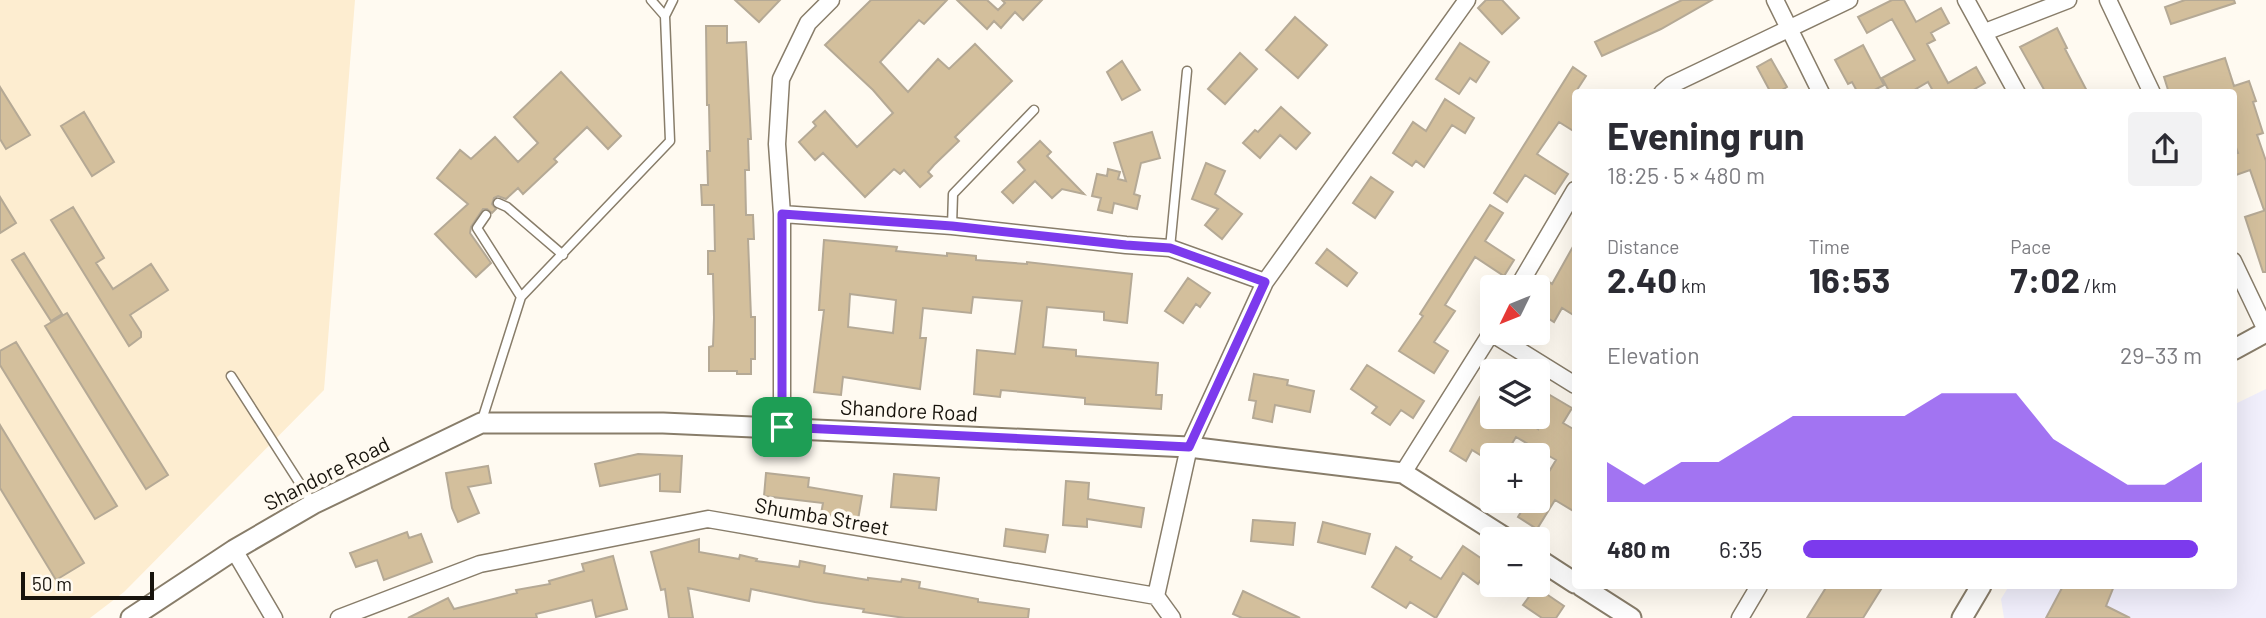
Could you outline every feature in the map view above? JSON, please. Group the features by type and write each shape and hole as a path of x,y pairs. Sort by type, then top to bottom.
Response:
{"street":[{"path":"782,427 782,214 777,144 781,79 808,23 831,0"},
{"path":"1172,618 1156,596 1189,447 1265,282 1467,0"},
{"path":"1775,0 1819,89"},
{"path":"1666,89 1788,27 1849,0"},
{"path":"1966,0 2015,89"},
{"path":"1985,33 2068,0"},
{"path":"2108,0 2150,89"},
{"path":"1525,275 1572,195"},
{"path":"782,214 952,226 1170,248 1265,282"},
{"path":"2237,269 2266,331 2237,348"},
{"path":"1403,473 1483,345"},
{"path":"1514,345 1572,383"},
{"name":"Shandore Road","path":"131,618 234,550 313,504 481,423 663,423 782,427 1189,447 1403,473 1488,527"},
{"name":"Shumba Street","path":"339,618 480,564 708,519 1156,596"},
{"path":"234,550 274,618"},
{"path":"1550,567 1572,581"},
{"path":"1586,589 1631,618"},
{"path":"1740,618 1757,589"},
{"path":"1962,618 1979,589"}],"lane":[{"path":"650,0 665,16"},
{"path":"481,423 521,297 670,141 665,16 673,0"},
{"path":"1170,248 1186,71"},
{"path":"952,226 953,194 1034,110"},
{"path":"498,203 507,207 563,255"},
{"path":"486,215 477,228 521,297"},
{"path":"232,376 313,504"}],"shaded area":[{"path":"0,0 355,0 324,390 124,592 90,618 0,618"},
{"path":"2266,389 2266,618 2004,618 2001,599 2007,589 2237,589 2237,403"}],"building":[{"path":"735,0 780,0 759,22"},
{"path":"871,0 947,0 924,24 919,20 880,62 908,92 938,59 949,69 975,44 1012,81 955,137 959,141 928,172 932,176 920,187 904,170 900,174 894,169 865,197 823,153 815,160 799,142 816,126 813,122 825,111 857,147 893,113 873,90 825,45"},
{"path":"957,0 987,0 998,10 1005,3 1002,0 1042,0 1023,20 1015,12 1001,28 994,21 987,29"},
{"path":"1486,0 1502,0 1519,18 1502,34 1478,8"},
{"path":"1682,0 1712,0 1661,29 1602,56 1595,42"},
{"path":"1892,0 1904,0 1916,22 1941,8 1949,23 1931,33 1935,40 1927,44 1948,83 1976,67 1985,83 1975,89 1932,89 1928,82 1916,89 1888,89 1882,78 1915,60 1892,19 1867,33 1858,17"},
{"path":"2185,0 2234,0 2235,3 2171,24 2165,7"},
{"path":"1295,17 1327,45 1298,78 1266,50"},
{"path":"706,26 727,26 727,43 746,42 751,139 748,139 749,170 745,170 746,215 753,215 754,239 748,239 751,317 755,317 755,359 751,359 751,374 709,371 709,347 713,346 714,318 713,274 708,274 708,251 715,251 714,205 702,205 701,185 708,185 707,151 710,151"},
{"path":"2057,28 2086,89 2044,89 2020,47"},
{"path":"1460,43 1489,62 1476,82 1470,78 1459,94 1436,79"},
{"path":"1863,45 1884,85 1876,89 1856,89 1852,82 1848,84 1835,60"},
{"path":"1240,53 1257,69 1225,104 1208,89"},
{"path":"2225,58 2234,86 2249,81 2263,133 2257,135 2266,161 2266,209 2264,210 2250,170 2237,175 2237,89 2168,89 2164,77"},
{"path":"1771,59 1787,87 1769,89 1757,67"},
{"path":"1122,61 1140,90 1122,100 1107,72"},
{"path":"1573,67 1586,76 1578,89 1572,89 1572,130 1559,122 1537,154 1568,174 1555,194 1525,175 1507,202 1494,193"},
{"path":"561,72 621,136 608,149 587,127 554,159 557,162 523,194 518,188 506,199 498,196 494,198 492,204 496,209 492,213 483,209 471,227 470,233 491,263 476,277 435,234 468,204 437,178 460,150 471,159 495,137 518,162 538,143 514,117"},
{"path":"0,87 30,135 6,149 0,139"},
{"path":"1445,99 1474,118 1465,133 1452,125 1424,167 1416,161 1412,166 1393,153 1413,122 1426,131"},
{"path":"1281,107 1310,133 1296,149 1280,135 1260,158 1243,143 1255,130 1258,132"},
{"path":"84,112 114,162 92,176 61,126"},
{"path":"1152,132 1160,158 1141,163 1134,194 1140,196 1137,209 1114,203 1112,213 1098,210 1101,198 1092,196 1097,174 1107,176 1108,169 1120,172 1118,179 1126,181 1114,143"},
{"path":"1040,141 1051,152 1047,156 1084,194 1062,189 1052,198 1035,181 1013,203 1002,192 1025,170 1018,162"},
{"path":"1206,163 1225,171 1215,194 1242,214 1222,239 1205,225 1218,209 1192,199"},
{"path":"1371,177 1393,192 1375,218 1353,203"},
{"path":"0,197 16,223 0,233"},
{"path":"1490,205 1503,213 1485,241 1514,260 1502,275 1475,257 1445,305 1455,311 1434,342 1448,351 1434,373 1399,351 1423,316 1420,314"},
{"path":"73,207 104,258 96,263 113,289 151,264 168,290 130,315 141,332 141,337 129,346 51,220"},
{"path":"2266,210 2266,272 2263,272 2245,217"},
{"path":"824,240 897,247 896,251 976,256 976,260 1027,262 1132,274 1127,323 1104,320 1104,312 1047,307 1043,347 1076,350 1076,356 1158,363 1156,395 1162,395 1161,409 1085,404 1085,398 1001,390 1000,397 974,394 977,350 1015,354 1022,301 973,297 971,313 923,308 920,338 926,338 920,389 843,377 841,395 814,392 824,310 819,310","holes":["850,294 896,300 893,333 848,327"]},
{"path":"1572,248 1572,314 1562,308 1554,322 1550,320 1550,282 1552,284"},
{"path":"1327,249 1357,273 1347,286 1316,263"},
{"path":"24,253 62,314 51,321 12,260"},
{"path":"1188,278 1210,293 1200,307 1196,304 1183,323 1165,311"},
{"path":"67,313 168,475 146,489 45,326"},
{"path":"16,342 117,506 95,519 0,365 0,351"},
{"path":"1367,365 1424,401 1413,418 1401,410 1390,425 1372,413 1377,407 1351,389"},
{"path":"1254,374 1288,380 1287,385 1314,391 1310,412 1275,405 1272,422 1253,418 1256,401 1249,400"},
{"path":"1550,395 1572,408 1563,423 1572,428 1572,510 1555,500 1550,508 1550,470 1556,460 1550,457 1550,443 1526,443 1516,437 1512,443 1480,443 1480,455 1472,450 1466,461 1450,451 1480,397 1480,429 1550,429"},
{"path":"0,425 84,563 56,580 0,488"},
{"path":"638,454 682,456 680,492 660,491 660,474 600,486 595,464"},
{"path":"488,466 491,483 468,487 479,513 458,522 452,508 446,473"},
{"path":"766,473 809,478 808,487 862,496 858,520 821,514 823,503 764,496"},
{"path":"894,474 939,478 936,510 891,507"},
{"path":"1066,481 1089,483 1088,499 1144,508 1141,527 1087,519 1087,527 1063,525"},
{"path":"1520,513 1547,513 1538,527 1518,517"},
{"path":"1253,520 1295,523 1293,545 1251,541"},
{"path":"1323,522 1370,534 1365,554 1318,542"},
{"path":"1006,529 1048,535 1045,552 1004,546"},
{"path":"407,532 409,538 421,534 432,562 384,580 377,560 356,567 350,553"},
{"path":"699,539 699,552 739,559 740,555 757,559 756,561 799,567 800,561 825,566 824,573 868,580 901,582 902,579 920,582 919,588 978,599 978,602 1029,609 1028,618 905,618 751,589 749,601 688,588 693,618 669,618 665,589 661,590 651,552"},
{"path":"1463,546 1480,558 1478,584 1463,573 1436,618 1410,602 1406,608 1372,587 1396,547 1412,557 1410,560 1441,579"},
{"path":"613,556 627,609 596,617 592,600 536,614 537,618 408,618 448,598 454,609 517,593 516,590 550,584 549,581 584,571 582,564"},
{"path":"1825,589 1881,589 1863,618 1807,618"},
{"path":"2061,589 2113,589 2106,606 2130,618 2046,618"},
{"path":"1243,591 1300,618 1242,618 1233,614"},
{"path":"1550,596 1564,606 1556,618 1542,618 1523,605 1529,597"}],"route":[{"path":"782,214 952,226 1170,248 1265,282 1189,447 782,427 782,214"}]}
